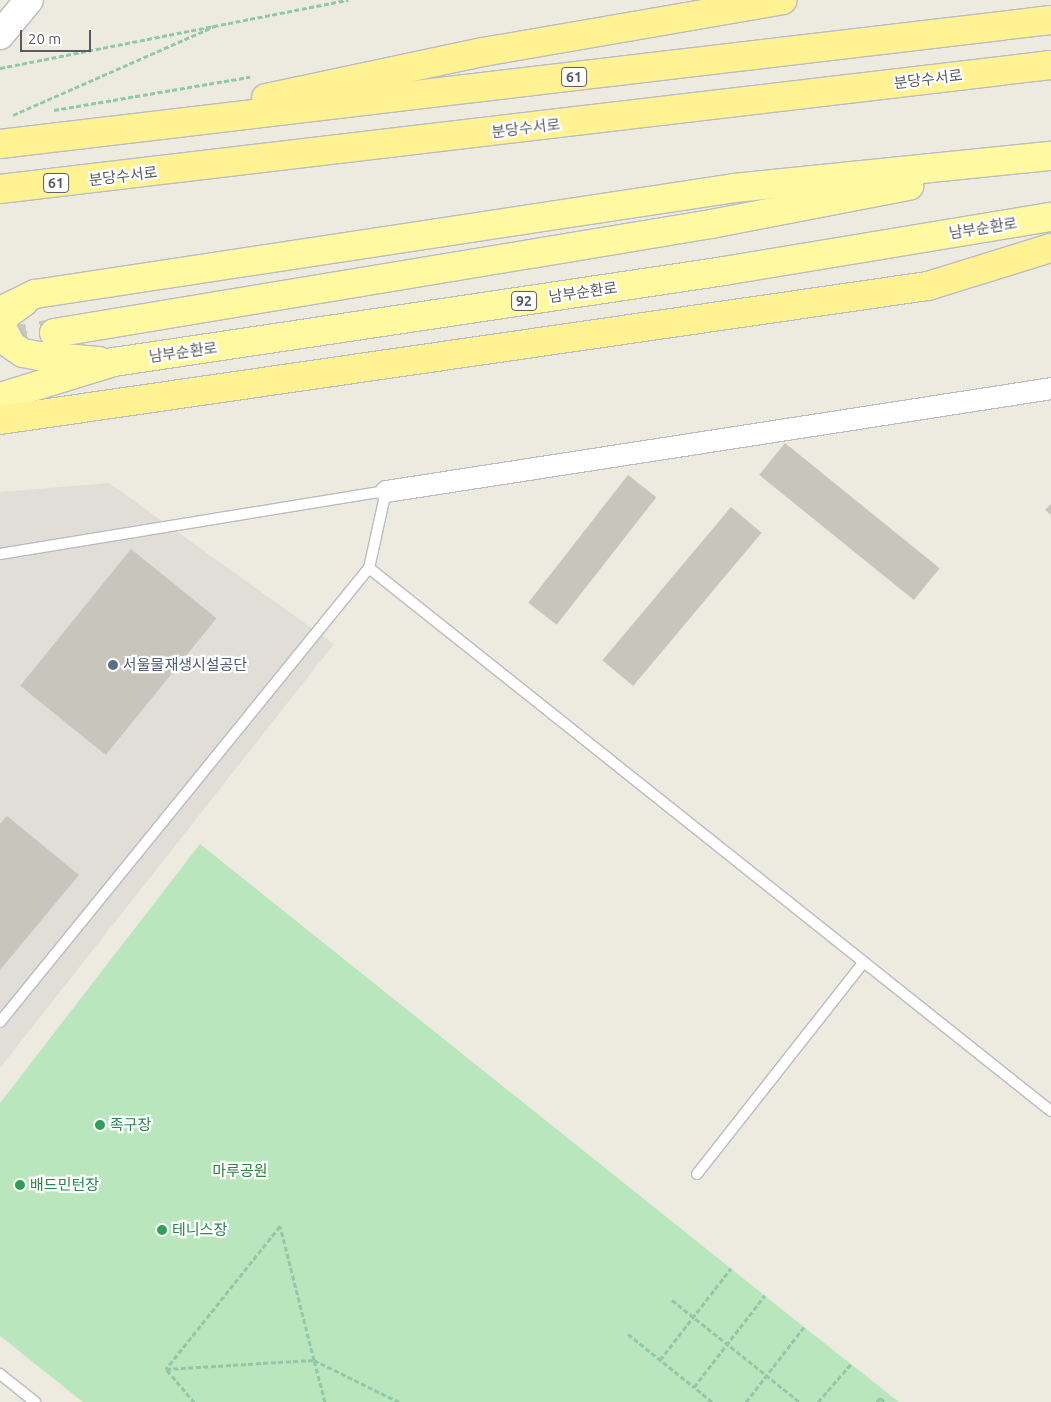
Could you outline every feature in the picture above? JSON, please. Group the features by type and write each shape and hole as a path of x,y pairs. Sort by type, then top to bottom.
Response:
{"highway":[{"path":"98,134 483,52 783,0"},
{"name":"61","path":"0,144 98,134 1051,20"},
{"name":"분당수서로","path":"0,189 1051,65"},
{"path":"0,420 928,286 1051,248"}],"main road":[{"path":"0,35 29,0"},
{"path":"0,300 734,188 1051,158"},
{"path":"54,333 711,224 1051,158"},
{"name":"남부순환로","path":"0,397 114,362 724,271 1051,217"},
{"path":"0,311 35,294"},
{"path":"35,294 6,315 2,325 11,346 23,353 39,356 114,362"},
{"path":"0,383 114,362"}],"street":[{"path":"386,491 1051,388"}],"lane":[{"path":"0,554 386,491 369,568 0,1022"},
{"path":"369,568 1051,1111"},
{"path":"697,1174 864,962"},
{"path":"0,1374 34,1402"}],"path":[{"path":"0,68 222,22 348,0"},
{"path":"9,117 222,22"},
{"path":"166,1370 280,1226 325,1402"},
{"path":"660,1360 731,1268"},
{"path":"694,1387 765,1296"},
{"path":"672,1300 800,1402"},
{"path":"746,1402 804,1327"},
{"path":"628,1334 712,1402"},
{"path":"166,1370 314,1360 399,1402"},
{"path":"818,1402 851,1364"},
{"path":"166,1370 194,1402"},
{"path":"877,1402 880,1398 886,1402"}],"shaded area":[{"path":"109,483 334,644 0,1068 0,492"}],"green space":[{"name":"마루공원","path":"200,844 899,1402 83,1402 0,1336 0,1103"}],"building":[{"path":"785,443 940,568 914,600 759,475"},
{"path":"628,475 656,497 557,625 528,603"},
{"path":"1051,504 1051,515 1045,510"},
{"path":"731,507 762,533 633,686 602,660"},
{"path":"131,549 216,618 106,755 20,686"},
{"path":"7,816 79,875 0,970 0,824"}],"tunnel":[{"path":"0,342 54,333"}],"place":[{"name":"서울물재생시설공단","path":"113,665"},
{"name":"족구장","path":"100,1125"},
{"name":"배드민턴장","path":"20,1185"},
{"name":"테니스장","path":"162,1230"}]}
